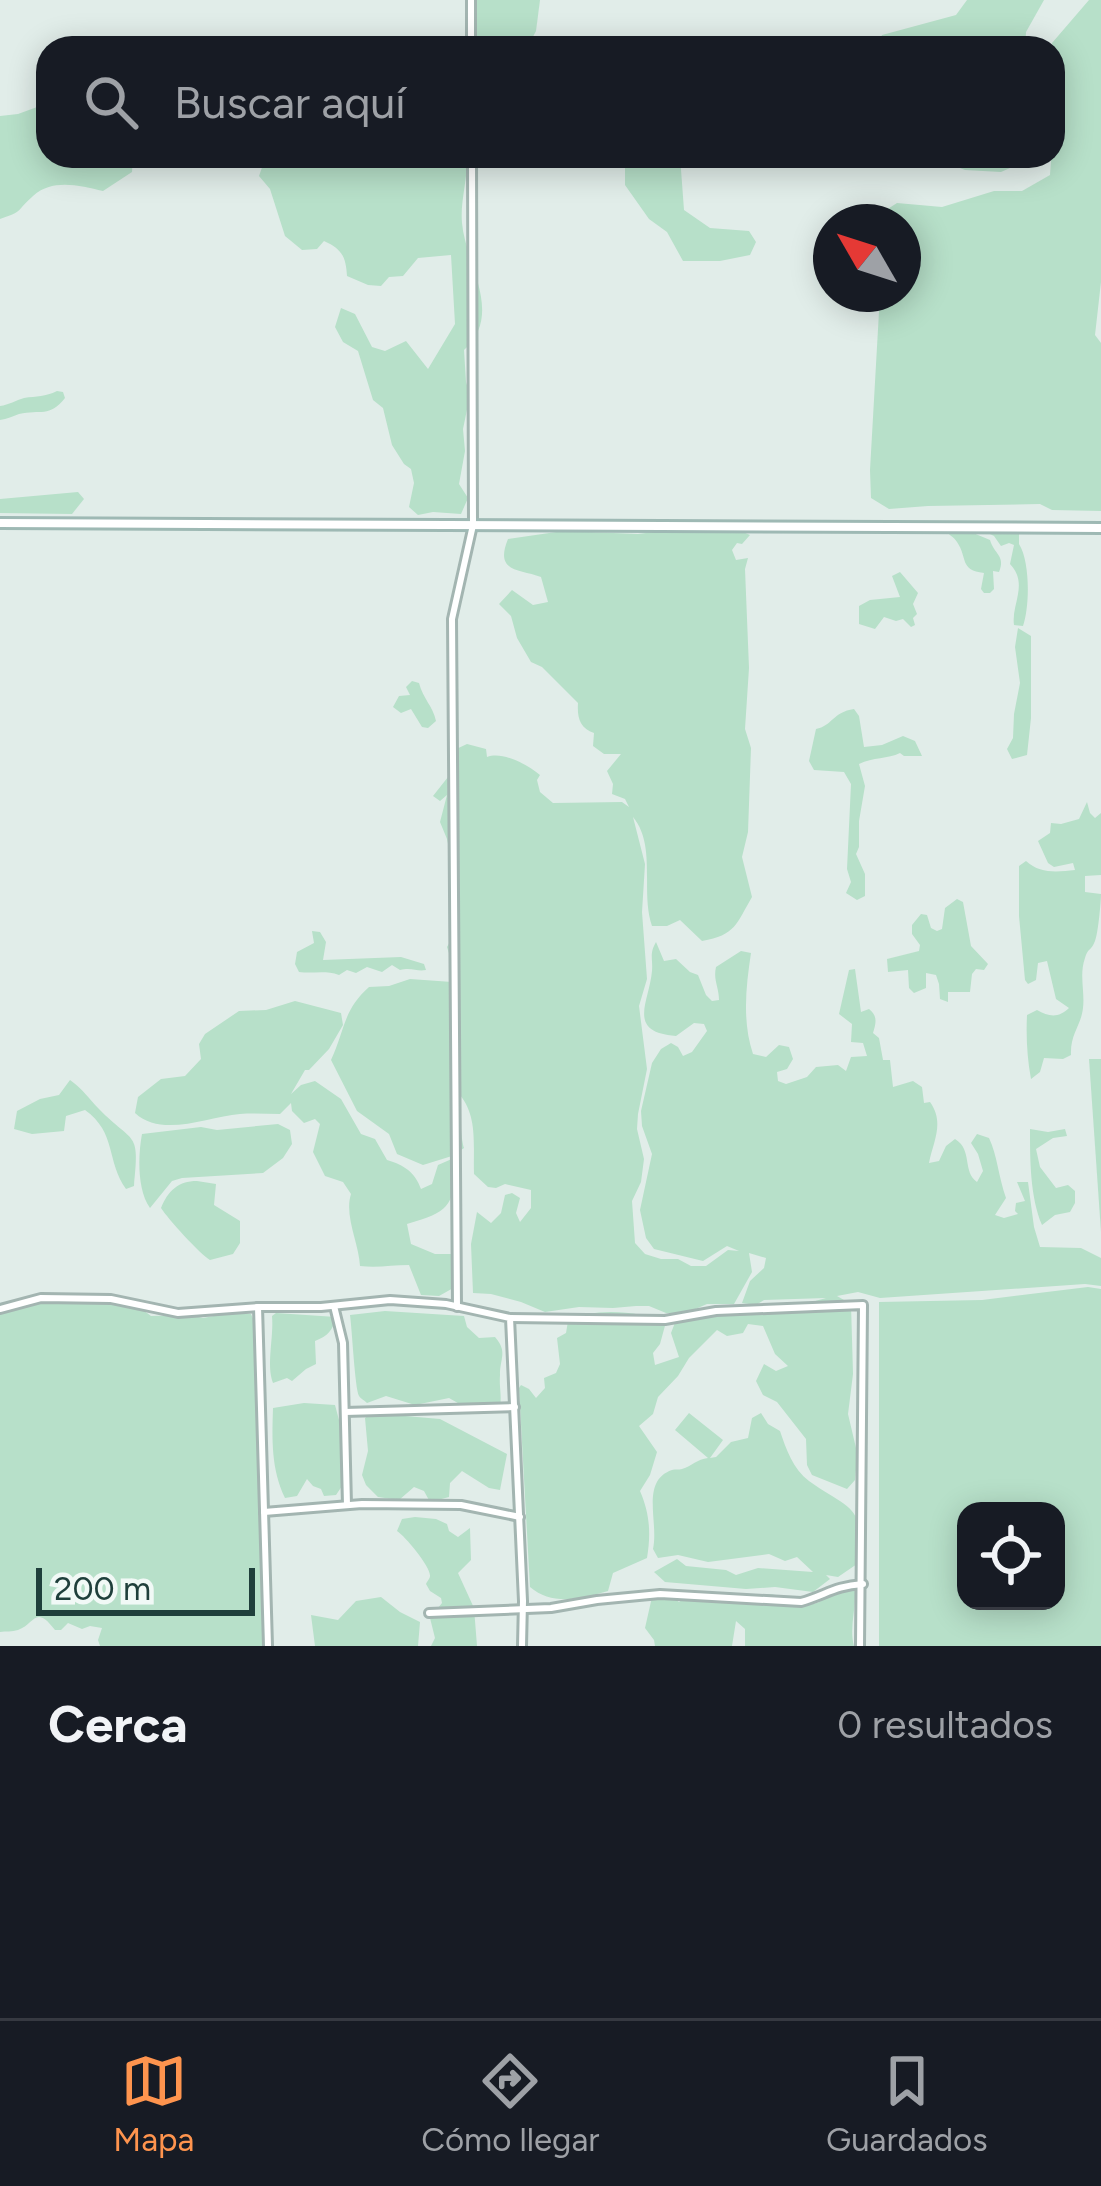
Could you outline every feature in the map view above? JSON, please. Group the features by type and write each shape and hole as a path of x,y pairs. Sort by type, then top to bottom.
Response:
{"street":[{"path":"471,0 471,36"},
{"path":"457,1306 452,619 473,525 472,168"},
{"path":"0,523 1101,529"},
{"path":"0,1309 41,1298 112,1299 178,1313 390,1300 457,1306 510,1318 665,1320 716,1311 863,1305 860,1646"},
{"path":"334,1306 343,1343 347,1505"},
{"path":"258,1307 268,1646"},
{"path":"510,1318 522,1646"},
{"path":"345,1412 515,1407"},
{"path":"264,1512 347,1505 461,1505 520,1517"},
{"path":"429,1613 551,1608 660,1594 801,1602 829,1589 863,1585"}],"green space":[{"path":"471,0 540,0 533,36 475,36"},
{"path":"967,0 1044,0 1026,36 881,36 956,15"},
{"path":"1089,0 1101,0 1101,282 1095,335 1101,343 1101,511 1052,510 1040,504 889,509 871,498 879,312 921,312 921,205 942,207 994,191 1022,191 1050,175 1050,168 1065,168 1065,36 1058,36"},
{"path":"36,107 36,168 132,168 132,172 103,191 49,187 0,219 0,116"},
{"path":"262,168 466,168 462,223 482,305 476,336 464,350 470,395 459,484 468,498 461,514 418,515 409,507 414,483 411,469 392,445 383,408 373,400 358,351 343,342 335,327 341,308 355,314 372,347 385,351 406,341 428,369 455,324 451,255 418,258 403,276 389,277 381,286 368,285 347,276 344,259 335,247 324,241 317,249 302,250 285,236 270,189 259,176"},
{"path":"625,168 681,168 684,210 710,228 749,231 756,242 750,255 683,261 667,232 649,219 625,185"},
{"path":"960,168 1010,168 1001,172"},
{"path":"57,391 65,398 54,408 0,420 0,406"},
{"path":"78,492 84,499 72,514 0,513 0,499"},
{"path":"963,521 966,530 990,540 1000,559 990,593 981,589 984,573 967,566 957,542 944,530"},
{"path":"1010,526 1019,533 1027,572 1023,626 1014,625 1019,587 1010,564 1014,545 1001,546 986,532"},
{"path":"685,528 750,535 732,550 736,560 748,558 745,729 751,748 748,832 742,857 752,897 734,927 713,938 702,941 680,920 652,926 644,841 633,817 645,864 642,912 647,979 639,1006 647,1069 637,1129 644,1159 632,1201 635,1243 645,1254 691,1266 706,1266 728,1250 739,1251 727,1246 703,1261 654,1249 646,1238 640,1210 652,1154 641,1111 652,1063 671,1043 683,1056 692,1052 707,1031 704,1024 694,1023 676,1036 651,1029 646,1022 656,942 664,961 676,959 698,975 712,1001 719,1000 716,967 741,951 751,953 746,1004 753,1054 766,1057 779,1045 789,1047 793,1059 787,1069 777,1072 778,1081 786,1084 807,1077 816,1067 838,1065 846,1071 851,1057 867,1056 863,1043 851,1042 852,1024 839,1014 849,970 855,969 861,1012 869,1009 875,1017 873,1033 879,1038 883,1060 890,1060 893,1087 913,1081 922,1087 924,1103 930,1102 937,1117 929,1163 939,1161 955,1139 977,1182 983,1171 971,1143 977,1134 989,1138 1006,1198 995,1215 1018,1214 1016,1203 1025,1201 1017,1182 1028,1182 1040,1247 1081,1248 1101,1258 1101,1286 880,1298 858,1292 837,1296 851,1304 853,1374 848,1414 856,1470 847,1489 812,1475 806,1439 777,1402 763,1395 756,1381 764,1364 776,1371 788,1366 775,1354 763,1326 748,1324 743,1333 727,1336 717,1330 689,1358 658,1397 653,1414 639,1426 657,1452 640,1491 649,1524 647,1558 613,1573 608,1591 557,1599 530,1587 519,1388 529,1389 536,1398 545,1388 544,1378 556,1373 560,1364 557,1338 566,1333 568,1321 616,1312 666,1322 653,1353 655,1365 679,1357 671,1333 676,1320 704,1313 758,1312 826,1298 742,1303 766,1258 749,1253 752,1272 734,1304 707,1304 684,1314 649,1306 545,1312 491,1294 473,1293 471,1244 477,1212 491,1223 501,1213 505,1195 512,1193 520,1198 516,1213 520,1222 531,1208 531,1190 505,1184 488,1187 474,1174 472,1122 460,1095 464,1148 423,1165 397,1154 389,1134 357,1111 331,1060 349,1012 369,987 410,979 452,982 447,947 452,938 453,868 440,822 447,795 440,801 433,796 448,777 452,751 467,744 486,749 487,757 522,763 540,775 540,792 553,803 622,802 629,807 625,799 612,794 607,771 621,754 604,754 593,746 594,733 580,722 578,703 531,662 511,616 499,604 512,590 533,605 548,602 541,577 507,564 508,539 563,531 638,534"},
{"path":"900,572 918,593 913,604 915,625 884,617 875,629 859,624 859,606 900,597 892,576"},
{"path":"1018,628 1031,636 1031,718 1027,755 1012,759 1007,749 1013,738 1020,683 1015,647"},
{"path":"412,681 419,683 435,716 428,728 422,727 411,709 401,713 393,707 399,696 410,695 406,687"},
{"path":"854,709 864,747 903,736 915,741 922,756 900,753 859,764 865,786 856,854 865,874 865,896 857,900 846,893 851,882 847,869 851,784 844,772 814,770 809,761 816,729"},
{"path":"1087,802 1095,818 1101,813 1101,875 1085,876 1085,892 1101,894 1096,938 1083,964 1082,1014 1071,1055 1044,1058 1040,1072 1031,1079 1027,1015 1037,1010 1058,1015 1069,1008 1056,999 1047,961 1038,963 1036,980 1028,984 1025,980 1019,866 1026,861 1043,870 1075,870 1073,863 1054,867 1048,863 1038,841 1050,833 1051,823 1079,819"},
{"path":"957,899 963,902 971,946 988,964 972,974 970,992 948,992 948,1002 940,999 936,975 926,973 926,988 914,993 908,970 888,972 887,959 919,951 912,925 921,914 927,915 931,928 942,929 945,908"},
{"path":"312,931 320,932 326,942 323,960 401,957 424,964 426,970 400,970 392,965 382,972 367,967 339,975 299,972 297,952 314,943"},
{"path":"295,1001 341,1013 343,1025 291,1094 315,1081 341,1099 361,1134 375,1139 387,1160 408,1170 421,1189 432,1184 438,1165 454,1158 448,1204 407,1224 411,1244 435,1254 454,1254 455,1287 439,1296 421,1295 409,1265 360,1266 349,1211 351,1194 343,1182 325,1176 313,1152 320,1124 315,1119 304,1123 291,1103 280,1114 240,1114 171,1125 135,1113 138,1097 161,1079 185,1076 201,1059 199,1044 205,1034 239,1011 266,1010"},
{"path":"1089,1059 1101,1059 1101,1232"},
{"path":"70,1080 132,1140 134,1186 126,1189 102,1128 85,1110 66,1116 64,1131 32,1134 14,1129 17,1111 59,1095"},
{"path":"278,1124 290,1130 292,1144 263,1173 172,1181 150,1208 141,1182 142,1134"},
{"path":"1030,1129 1065,1129 1067,1136 1036,1149 1040,1167 1056,1188 1068,1185 1075,1191 1070,1212 1042,1225 1033,1190"},
{"path":"197,1181 216,1184 214,1205 240,1221 240,1243 233,1254 210,1260 161,1208 174,1188"},
{"path":"1101,1289 1101,1646 879,1646 879,1302 982,1300"},
{"path":"45,1302 115,1303 151,1316 251,1314 256,1326 266,1613 271,1625 266,1646 100,1646 102,1628 82,1629 68,1623 55,1630 39,1617 18,1630 0,1632 0,1313"},
{"path":"385,1311 464,1316 467,1327 479,1338 495,1337 502,1351 500,1407 472,1411 449,1398 415,1405 386,1396 367,1403 362,1399 350,1315"},
{"path":"276,1313 336,1317 329,1332 315,1341 316,1364 292,1381 273,1383 270,1359"},
{"path":"335,1405 339,1420 349,1430 342,1486 336,1495 324,1496 307,1479 297,1496 285,1498 280,1487 273,1454 273,1408"},
{"path":"371,1413 440,1419 507,1454 500,1490 462,1471 450,1483 449,1497 430,1502 424,1491 414,1487 399,1500 378,1497 362,1475 368,1451 365,1418"},
{"path":"689,1413 723,1440 710,1458 731,1442 748,1438 752,1418 761,1413 780,1431 803,1476 852,1511 859,1530 857,1564 838,1577 826,1575 830,1579 813,1592 665,1582 654,1572 677,1559 686,1566 736,1575 758,1568 813,1572 797,1557 785,1561 769,1554 708,1562 678,1555 658,1558 653,1549 656,1483 672,1470 708,1458 675,1430"},
{"path":"402,1519 447,1524 458,1537 470,1528 471,1560 458,1573 474,1608 477,1646 431,1646 435,1638 430,1618 441,1598 426,1584 430,1576 422,1559 397,1531"},
{"path":"835,1586 855,1591 854,1646 745,1646 745,1629 736,1621 732,1646 655,1646 645,1628 652,1597 671,1596 679,1602 689,1594 702,1594 718,1601 727,1592 777,1595 811,1604"},
{"path":"381,1597 420,1622 418,1646 315,1646 311,1615 338,1620 356,1601"}]}
